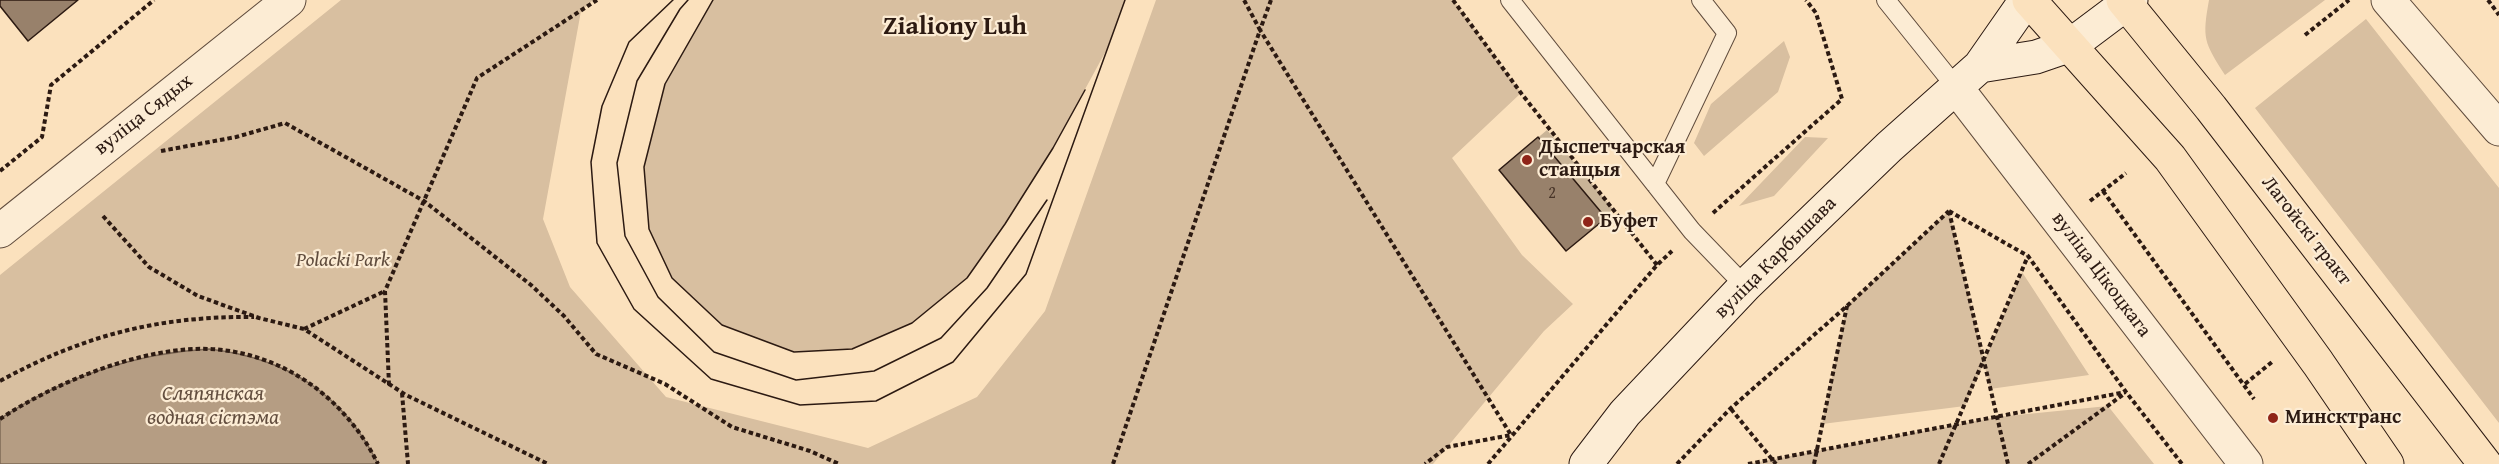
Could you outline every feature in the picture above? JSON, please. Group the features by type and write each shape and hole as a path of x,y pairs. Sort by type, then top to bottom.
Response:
{"main road":[{"path":"2027,0 2071,45 2170,158 2318,363 2387,464"},
{"name":"Лагойскі тракт","path":"2127,1 2485,464"}],"street":[{"name":"вуліца Сядых","path":"0,231 289,0"},
{"name":"вуліца Карбышава","path":"1586,464 1625,413 1745,286 1968,76 2027,0"},
{"path":"2388,0 2499,129"},
{"path":"1968,76 2071,45 2127,1"},
{"name":"вуліца Цікоцкага","path":"1968,76 2246,464"}],"lane":[{"path":"1510,0 1692,231 1745,286"},
{"path":"1655,183 1726,33 1701,0"},
{"path":"1886,0 1968,76"}],"path":[{"path":"0,171 42,137 51,85 153,0"},
{"path":"389,385 385,291 477,78 597,0"},
{"path":"1244,0 1260,30 1511,435"},
{"path":"1113,464 1271,0"},
{"path":"1453,0 1521,93 1657,265"},
{"path":"1488,464 1657,265 1692,231 1842,99 1816,13 1806,0"},
{"path":"2305,35 2349,0"},
{"path":"2488,0 2499,15"},
{"path":"159,151 236,137 285,123 424,201 531,285 564,316 596,354 664,384 732,427 810,451 838,464"},
{"path":"2082,207 2126,173"},
{"path":"2103,191 2254,399"},
{"path":"1949,211 2028,256 2126,392 2182,464"},
{"path":"1677,464 1731,408 1847,306 1949,211"},
{"path":"1949,211 2008,464"},
{"path":"103,216 149,267 198,296 259,318 304,329 402,393 548,464"},
{"path":"1940,464 2028,256"},
{"path":"304,329 385,291"},
{"path":"1814,464 1847,306"},
{"path":"0,381 41,358 84,342 128,330 168,321 210,316 259,318"},
{"path":"0,419 38,397 115,365 179,350 208,349 236,352 263,359 291,371 312,384 336,405 358,430 378,464"},
{"path":"1748,464 2126,392"},
{"path":"2028,464 2126,392"},
{"path":"402,393 408,464"},
{"path":"1731,408 1776,464"},
{"path":"1425,464 1447,447 1511,435"}],"green space":[{"name":"Polacki Park","path":"341,0 593,0 581,11 543,219 570,287 666,397 868,448 977,397 1045,311 1156,0 1453,0 1521,93 1452,158 1522,255 1573,304 1544,331 1433,464 0,464 0,275"},
{"path":"713,0 1125,0 1107,49 1053,148 1005,224 967,278 912,323 852,349 794,352 722,325 672,278 649,229 644,167 665,84"},
{"path":"2209,0 2325,0 2225,75 2206,40"},
{"path":"2366,19 2499,188 2499,423 2255,108"},
{"path":"1784,41 1790,57 1778,92 1704,156 1694,143 1711,104"},
{"path":"1805,137 1828,138 1774,196 1739,206"},
{"path":"1949,211 1984,361 2022,272 2089,375 1990,389 1984,363 1965,406 1822,424 1847,306"},
{"path":"2108,406 2154,464 1748,464 1997,417"}],"water":[{"name":"Сляпянская водная сістэма","path":"209,349 263,361 309,383 348,417 378,464 0,464 0,419 24,404 48,391 100,370 154,356"}],"building":[{"path":"0,0 78,0 28,41 0,6"},
{"path":"1538,137 1606,218 1566,251 1499,170"}],"tram line":[{"path":"673,0 629,42 602,106 591,162 597,243 634,309 711,379 800,405 876,401 953,362 1026,274 1125,0"},
{"path":"688,0 680,9 637,81 617,163 625,236 658,297 714,352 796,380 874,371 941,338 987,288 1047,200"},
{"path":"713,0 665,84 644,167 649,229 672,278 722,325 794,352 852,349 912,323 967,278 1005,224 1053,148 1085,90"}],"place":[{"name":"Дыспетчарская станцыя","path":"1527,160"},
{"name":"Буфет","path":"1588,222"},
{"name":"Минсктранс","path":"2273,418"}],"district":[{"name":"Zialiony Luh","path":"955,27"}]}
